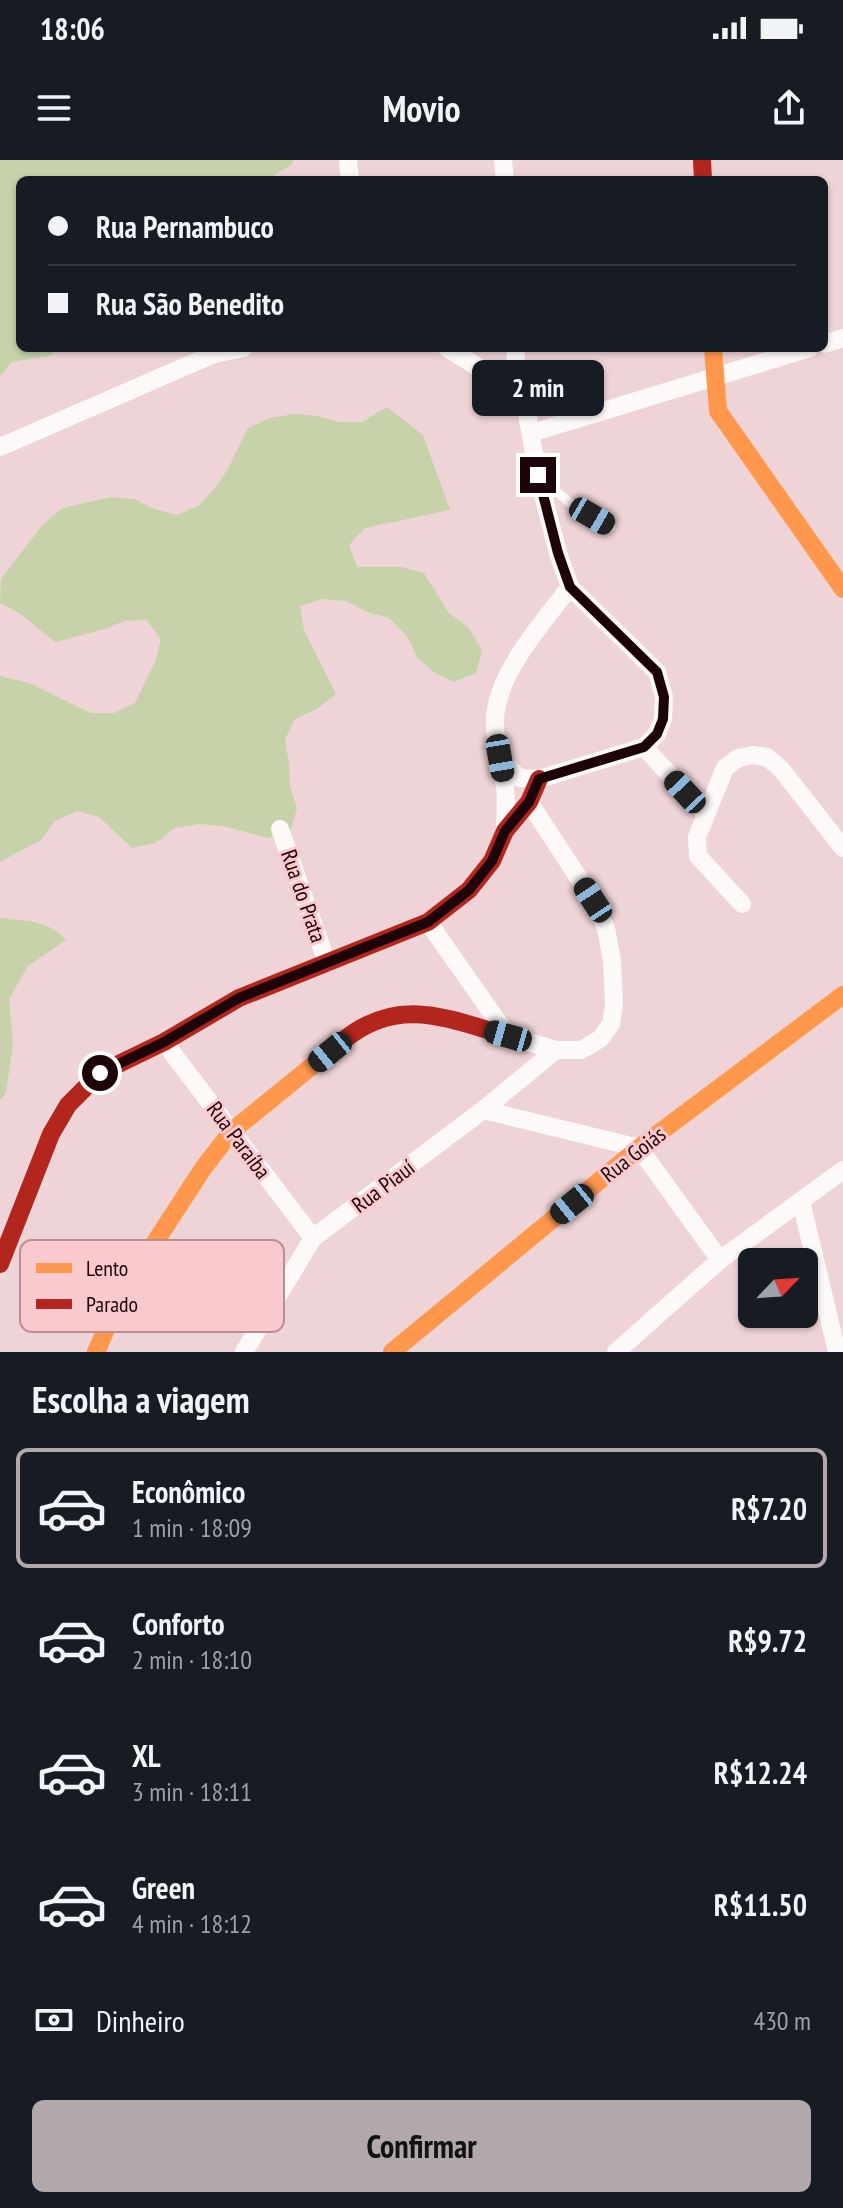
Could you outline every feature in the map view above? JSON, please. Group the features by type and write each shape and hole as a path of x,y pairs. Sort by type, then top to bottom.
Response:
{"street":[{"path":"0,447 224,352"},
{"path":"454,352 505,381 530,426"},
{"path":"505,381 515,352"},
{"path":"713,352 718,411 843,589"},
{"path":"530,426 796,352"},
{"path":"500,758 519,778 539,779 644,747 657,734 663,719 664,697 657,672 570,587 538,475 525,375 505,381"},
{"path":"505,831 505,792 495,719 510,671 524,646 570,587"},
{"path":"644,747 706,814"},
{"path":"742,904 698,856 697,837 725,768 738,758 753,755 767,757 781,769 843,848"},
{"path":"0,1264 51,1134 68,1105 100,1073 164,1042 239,998 428,922 469,890 492,861 505,831 529,802 539,779"},
{"path":"156,1240 204,1167 232,1131 354,1032 379,1019 405,1013 438,1016 556,1050 581,1050 600,1039 611,1024 614,1003 612,961 606,928 593,900 529,802"},
{"name":"Rua do Prata","path":"280,829 327,963"},
{"path":"428,922 508,1036"},
{"name":"Rua Goiás","path":"392,1352 639,1148 843,995"},
{"name":"Rua Paraíba","path":"164,1042 313,1238"},
{"name":"Rua Piauí","path":"284,1286 313,1238 483,1110 556,1050"},
{"path":"483,1110 639,1148 720,1260"},
{"path":"616,1352 720,1260 843,1170"},
{"path":"801,1201 837,1352"},
{"path":"96,1352 105,1332"},
{"name":"Rua Piauí","path":"244,1352 256,1332"}],"lane":[{"path":"538,475 574,506 611,527"}],"green space":[{"path":"0,160 293,160 291,165 273,176 16,176 16,352 54,352 49,356 12,362 0,376"},
{"path":"387,407 423,435 450,510 365,528 349,545 357,567 402,567 424,573 449,613 468,627 482,650 476,673 454,682 433,672 417,657 407,636 389,618 367,612 346,601 322,599 300,606 304,630 336,694 317,709 295,719 285,739 290,786 297,809 290,831 268,838 223,826 199,824 175,828 156,843 132,848 99,817 77,811 55,821 41,840 0,862 0,676 29,683 91,713 114,713 135,703 155,662 161,639 146,620 124,621 55,642 19,613 0,603 1,579 44,523 63,508 110,497 134,499 177,515 198,506 214,489 228,469 248,428 270,418 294,414 340,422 362,422"},
{"path":"0,918 44,925 60,933 66,940 28,966 9,999 13,1044 6,1093 0,1100"}],"traffic: slow":[{"path":"713,352 718,411 843,589"},
{"path":"392,1352 639,1148 843,995"},
{"path":"156,1240 204,1167 232,1131 344,1040"},
{"path":"96,1352 105,1332"}],"traffic: jam":[{"path":"702,160 703,176"},
{"path":"0,1264 51,1134 68,1105 100,1073 164,1042 239,998 428,922 469,890 492,861 505,831 529,802 539,779"},
{"path":"344,1040 364,1026 404,1014 444,1018 508,1036"}],"route":[{"path":"100,1073 164,1042 239,998 428,922 469,890 492,861 505,831 529,802 539,779 644,747 657,734 663,719 664,697 657,672 570,587 538,475"}]}
